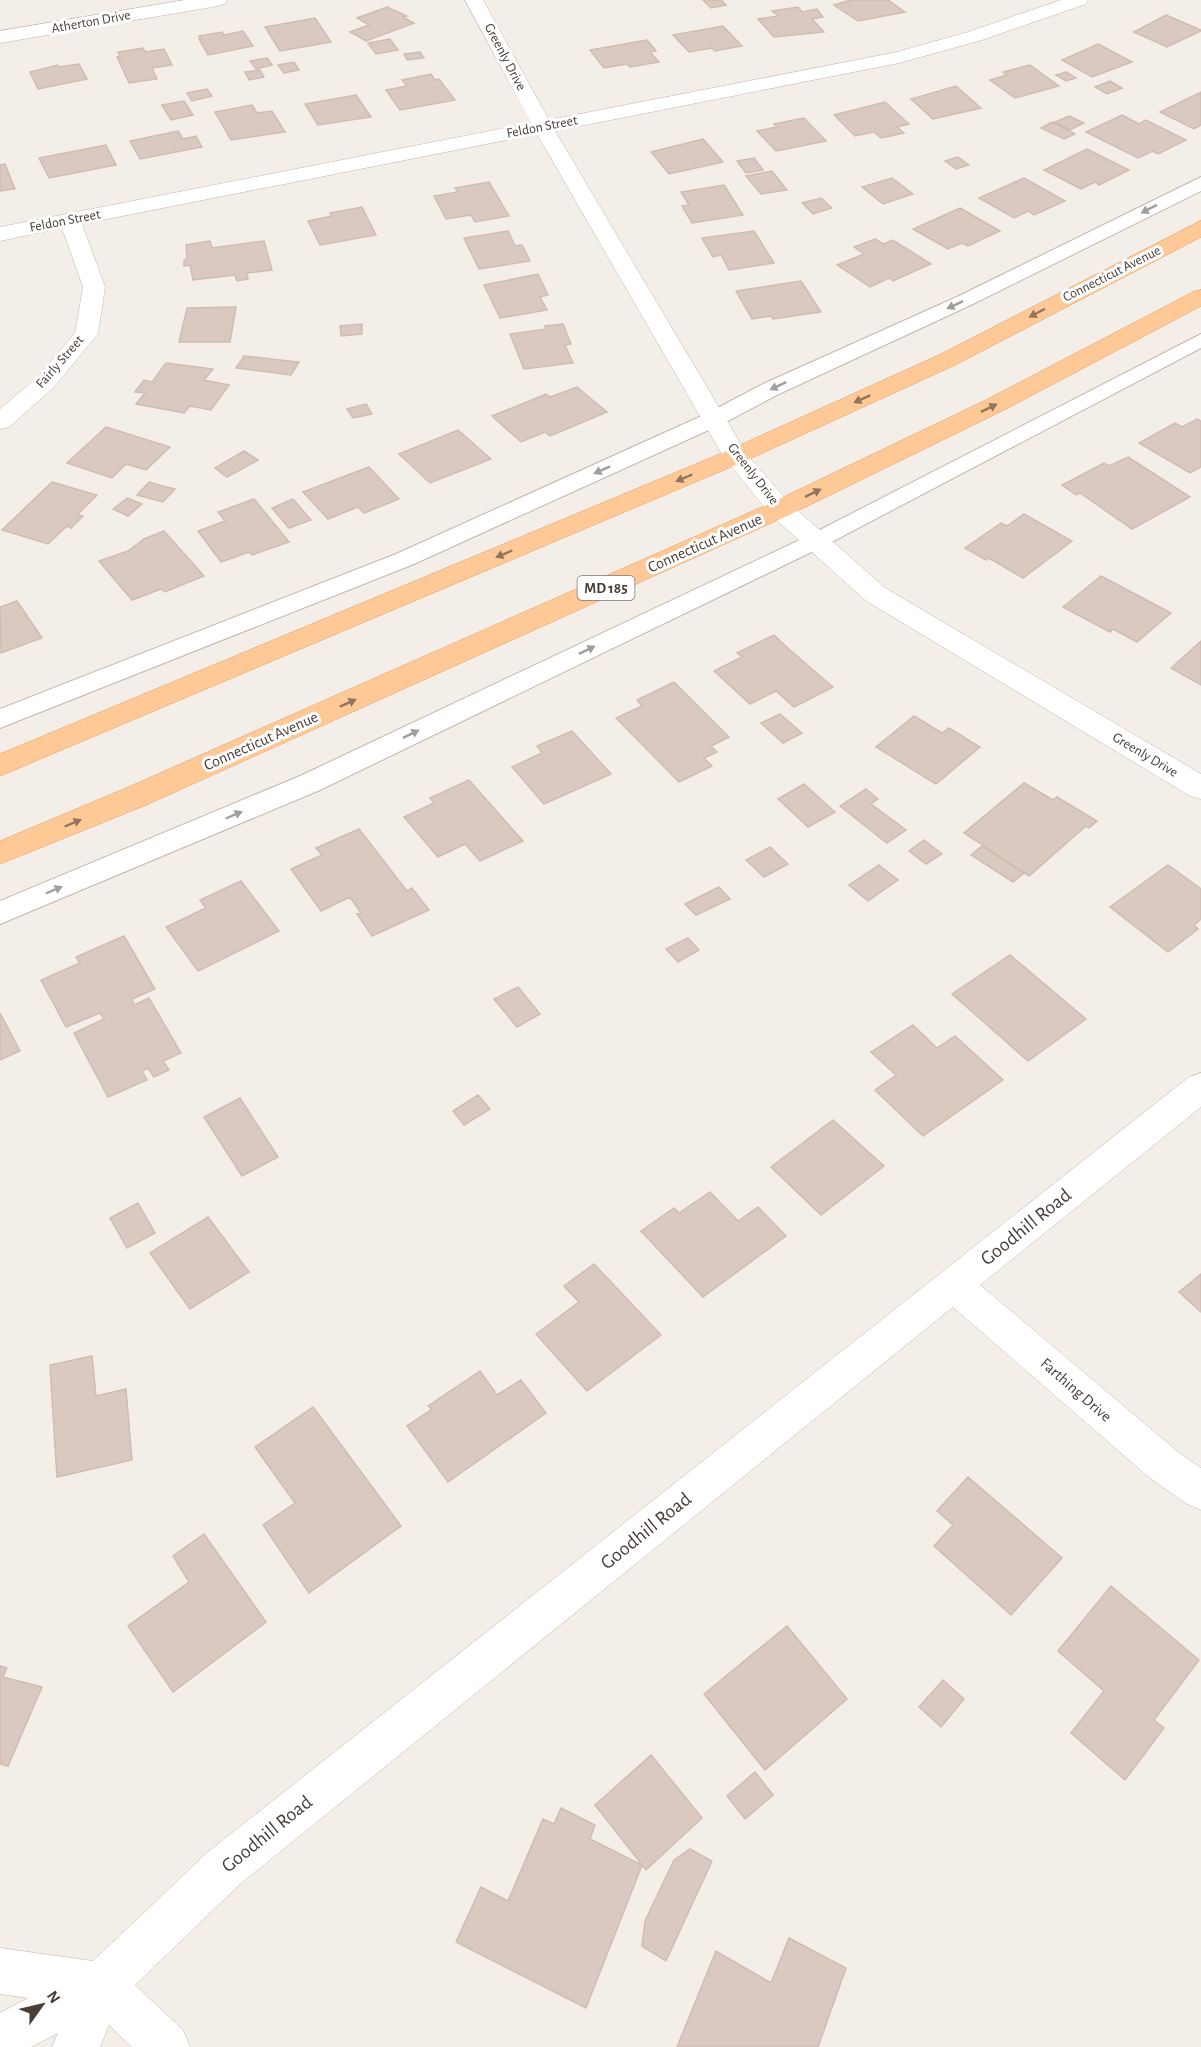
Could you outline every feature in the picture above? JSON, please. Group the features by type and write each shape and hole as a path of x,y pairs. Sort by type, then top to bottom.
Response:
{"main road":[{"name":"Connecticut Avenue","path":"0,766 736,456 947,360 1201,228"},
{"name":"Connecticut Avenue","path":"0,853 179,778 780,509 995,405 1201,297"}],"street":[{"name":"Atherton Drive","path":"0,38 218,0"},
{"name":"Greenly Drive","path":"474,0 543,127 736,456 780,509 875,594 1201,788"},
{"name":"Feldon Street","path":"0,234 899,57 975,36 1079,0"},
{"name":"Fairly Street","path":"0,422 46,382 86,334 94,287 70,220"},
{"name":"Goodhill Road","path":"0,2038 101,1985 224,1868 1201,1087"},
{"name":"Farthing Drive","path":"954,1285 1164,1465 1201,1491"},
{"path":"0,1971 101,1985 166,2047"},
{"name":"Goodhill Road","path":"76,2047 101,1985"}],"lane":[{"path":"0,719 405,559 714,419 771,389 966,300 1201,183"},
{"path":"0,913 310,783 816,541 1201,340"}],"building":[{"path":"703,0 721,0 726,5 711,8"},
{"path":"851,0 888,0 905,12 858,21 834,5"},
{"path":"387,7 407,16 403,17 414,23 366,41 350,32 369,25 357,18"},
{"path":"798,7 802,12 817,9 823,17 812,19 824,32 774,37 758,19 778,16 772,11"},
{"path":"1166,15 1201,31 1167,47 1134,32"},
{"path":"315,18 331,42 280,51 265,27"},
{"path":"723,26 742,46 715,51 712,48 689,52 673,35"},
{"path":"243,31 253,46 208,55 199,39 201,39 199,36 222,32 224,35"},
{"path":"390,39 398,50 376,54 368,43"},
{"path":"647,40 656,51 650,52 659,62 630,67 627,64 604,68 590,50"},
{"path":"1098,44 1132,62 1092,77 1062,60"},
{"path":"143,48 145,52 164,49 172,65 152,68 157,79 129,83 117,57 120,57 118,52"},
{"path":"420,52 424,58 407,60 404,54"},
{"path":"267,58 272,65 256,69 250,61"},
{"path":"294,62 299,70 284,73 278,65"},
{"path":"79,64 87,79 38,89 30,72 58,65 59,67"},
{"path":"1030,65 1059,86 1015,98 990,80 1007,75 1003,72"},
{"path":"260,70 264,77 249,80 245,72"},
{"path":"1066,72 1076,78 1066,81 1056,75"},
{"path":"431,74 435,80 439,79 455,100 400,110 386,90 407,86 402,80"},
{"path":"1110,81 1122,88 1107,94 1095,87"},
{"path":"956,86 981,108 933,119 911,99"},
{"path":"207,89 212,96 192,101 187,93"},
{"path":"1201,92 1201,125 1194,129 1160,112"},
{"path":"356,95 371,117 318,125 305,104"},
{"path":"184,101 193,115 171,120 162,105"},
{"path":"885,102 909,124 897,127 904,133 881,138 874,132 855,136 834,115"},
{"path":"252,105 257,113 272,111 285,132 231,140 215,112"},
{"path":"1122,115 1139,124 1146,120 1186,140 1158,154 1153,151 1138,158 1086,132"},
{"path":"1069,116 1084,123 1070,130 1055,122"},
{"path":"804,118 826,141 776,151 757,131 777,127 774,124"},
{"path":"1052,122 1075,134 1064,139 1041,128"},
{"path":"178,131 183,139 196,136 202,147 140,159 130,141"},
{"path":"703,139 723,162 669,174 651,152"},
{"path":"106,145 116,165 49,178 39,158"},
{"path":"1087,149 1129,170 1099,185 1095,182 1081,189 1044,170"},
{"path":"958,157 969,165 956,169 945,161"},
{"path":"754,158 763,170 746,173 737,161"},
{"path":"5,164 15,189 0,191 0,165"},
{"path":"772,171 787,190 761,194 746,176"},
{"path":"892,178 913,194 883,204 862,187"},
{"path":"1024,178 1065,201 1034,215 1028,211 1014,218 979,198"},
{"path":"489,182 509,216 475,222 471,215 446,219 434,196 458,192 455,188"},
{"path":"724,185 743,215 692,223 682,206 689,205 681,192"},
{"path":"821,198 832,208 813,214 802,203"},
{"path":"362,207 376,235 320,245 308,221 332,216 330,213"},
{"path":"960,208 1000,231 968,246 962,243 948,249 913,229"},
{"path":"508,231 515,246 522,245 530,261 479,269 464,238"},
{"path":"754,231 774,263 729,270 721,255 713,257 702,238"},
{"path":"875,239 883,244 893,240 931,264 893,281 889,278 870,287 837,265 864,254 854,247"},
{"path":"210,241 212,248 264,241 272,270 247,273 248,279 237,281 235,275 193,280 190,265 184,266 184,260 187,259 186,245"},
{"path":"538,274 548,295 540,297 547,310 500,318 484,285"},
{"path":"801,281 821,312 773,319 771,316 752,319 736,291"},
{"path":"236,307 230,342 179,342 187,308"},
{"path":"362,324 362,334 341,336 340,326"},
{"path":"563,324 571,344 565,345 573,363 524,369 510,334"},
{"path":"244,356 299,362 291,375 236,368"},
{"path":"166,363 213,369 204,380 229,385 211,410 190,406 184,413 136,404 145,393 135,392 144,380 152,382"},
{"path":"577,387 607,412 550,436 545,432 521,442 492,416 546,394 550,397"},
{"path":"366,404 372,414 353,418 347,409"},
{"path":"1197,419 1201,421 1201,467 1190,473 1139,443 1175,423 1182,427"},
{"path":"106,427 170,447 146,470 126,464 112,478 67,463"},
{"path":"458,430 491,459 430,483 399,454"},
{"path":"244,451 258,460 227,477 215,468"},
{"path":"1128,457 1190,497 1132,529 1080,493 1076,495 1062,485 1104,463 1109,466"},
{"path":"369,467 399,499 364,513 358,507 328,519 303,492"},
{"path":"52,482 97,495 77,515 83,516 71,528 67,526 48,544 2,530"},
{"path":"149,482 175,489 163,502 137,495"},
{"path":"127,498 142,504 128,516 113,509"},
{"path":"254,499 289,542 252,555 249,552 221,562 198,531 225,521 218,512"},
{"path":"293,499 311,520 289,528 272,508"},
{"path":"1024,514 1072,541 1023,578 989,558 986,560 965,548 1001,523 1007,526"},
{"path":"164,531 204,576 165,592 161,589 132,600 99,561 128,551 144,539"},
{"path":"1101,576 1171,613 1137,642 1113,629 1110,632 1063,607"},
{"path":"17,601 42,638 1,653 0,607"},
{"path":"774,635 833,687 794,707 776,691 750,704 714,671 742,657 737,653"},
{"path":"1201,641 1201,685 1171,668"},
{"path":"674,682 729,737 711,746 717,752 704,758 712,766 679,782 616,718 642,706 637,700"},
{"path":"780,714 802,733 783,743 761,723"},
{"path":"914,716 942,733 949,728 980,747 936,784 876,747"},
{"path":"572,731 611,774 544,804 512,767 542,753 537,746"},
{"path":"469,780 523,841 480,861 465,844 438,857 404,817 434,803 430,798"},
{"path":"1024,783 1053,800 1057,797 1097,821 1089,828 1086,826 1029,876 964,833"},
{"path":"804,784 835,812 808,827 778,799"},
{"path":"866,789 878,799 871,804 906,830 887,843 840,806"},
{"path":"359,829 407,891 412,888 429,910 372,936 357,914 361,913 350,897 321,911 291,869 322,855 316,848"},
{"path":"924,840 942,854 926,864 909,851"},
{"path":"982,846 1024,873 1013,882 971,855"},
{"path":"770,847 788,864 764,877 746,860"},
{"path":"879,865 898,880 868,901 849,885"},
{"path":"1168,865 1201,889 1201,919 1194,925 1198,929 1168,952 1110,907"},
{"path":"241,881 279,931 198,971 166,927 206,908 200,900"},
{"path":"719,887 730,899 696,915 685,904"},
{"path":"124,936 155,989 132,999 134,1005 149,998 181,1053 163,1061 169,1070 154,1077 148,1068 142,1071 147,1080 108,1097 74,1033 104,1019 100,1013 66,1027 41,980 80,963 76,957"},
{"path":"688,938 699,950 678,962 666,949"},
{"path":"1010,955 1086,1019 1028,1061 952,994"},
{"path":"518,987 540,1014 517,1027 494,999"},
{"path":"0,1013 20,1051 0,1060"},
{"path":"913,1025 937,1048 955,1036 1003,1080 923,1136 875,1090 896,1075 871,1052"},
{"path":"478,1095 490,1109 464,1125 453,1111"},
{"path":"240,1098 278,1157 242,1176 204,1117"},
{"path":"833,1120 884,1166 821,1215 771,1167"},
{"path":"710,1192 738,1221 758,1207 786,1236 703,1297 641,1231 674,1208 679,1213"},
{"path":"138,1203 155,1233 127,1248 110,1218"},
{"path":"208,1217 249,1272 190,1309 150,1253"},
{"path":"594,1264 661,1335 587,1391 536,1334 579,1302 564,1286"},
{"path":"1201,1274 1201,1312 1179,1292"},
{"path":"92,1356 96,1396 126,1389 132,1460 57,1477 50,1365"},
{"path":"480,1371 497,1395 521,1380 546,1413 448,1482 407,1426 432,1409 428,1406"},
{"path":"313,1407 401,1526 309,1593 263,1525 295,1503 255,1447"},
{"path":"968,1477 1062,1558 1011,1615 934,1546 953,1525 937,1511"},
{"path":"204,1534 266,1622 173,1692 128,1626 189,1582 173,1556"},
{"path":"1111,1586 1199,1660 1154,1720 1164,1728 1125,1780 1071,1733 1104,1691 1058,1651"},
{"path":"787,1626 847,1699 765,1770 704,1694"},
{"path":"0,1666 7,1668 3,1677 42,1687 8,1766 0,1764"},
{"path":"943,1680 964,1699 941,1727 919,1707"},
{"path":"651,1755 702,1818 646,1870 595,1805"},
{"path":"755,1772 773,1795 745,1819 727,1796"},
{"path":"561,1808 595,1825 590,1839 642,1865 586,2008 456,1942 481,1887 508,1901 543,1819 554,1824"},
{"path":"690,1849 712,1861 666,1961 642,1946 645,1921 674,1860"},
{"path":"789,1938 846,1968 818,2047 677,2047 716,1951 771,1983"}]}
